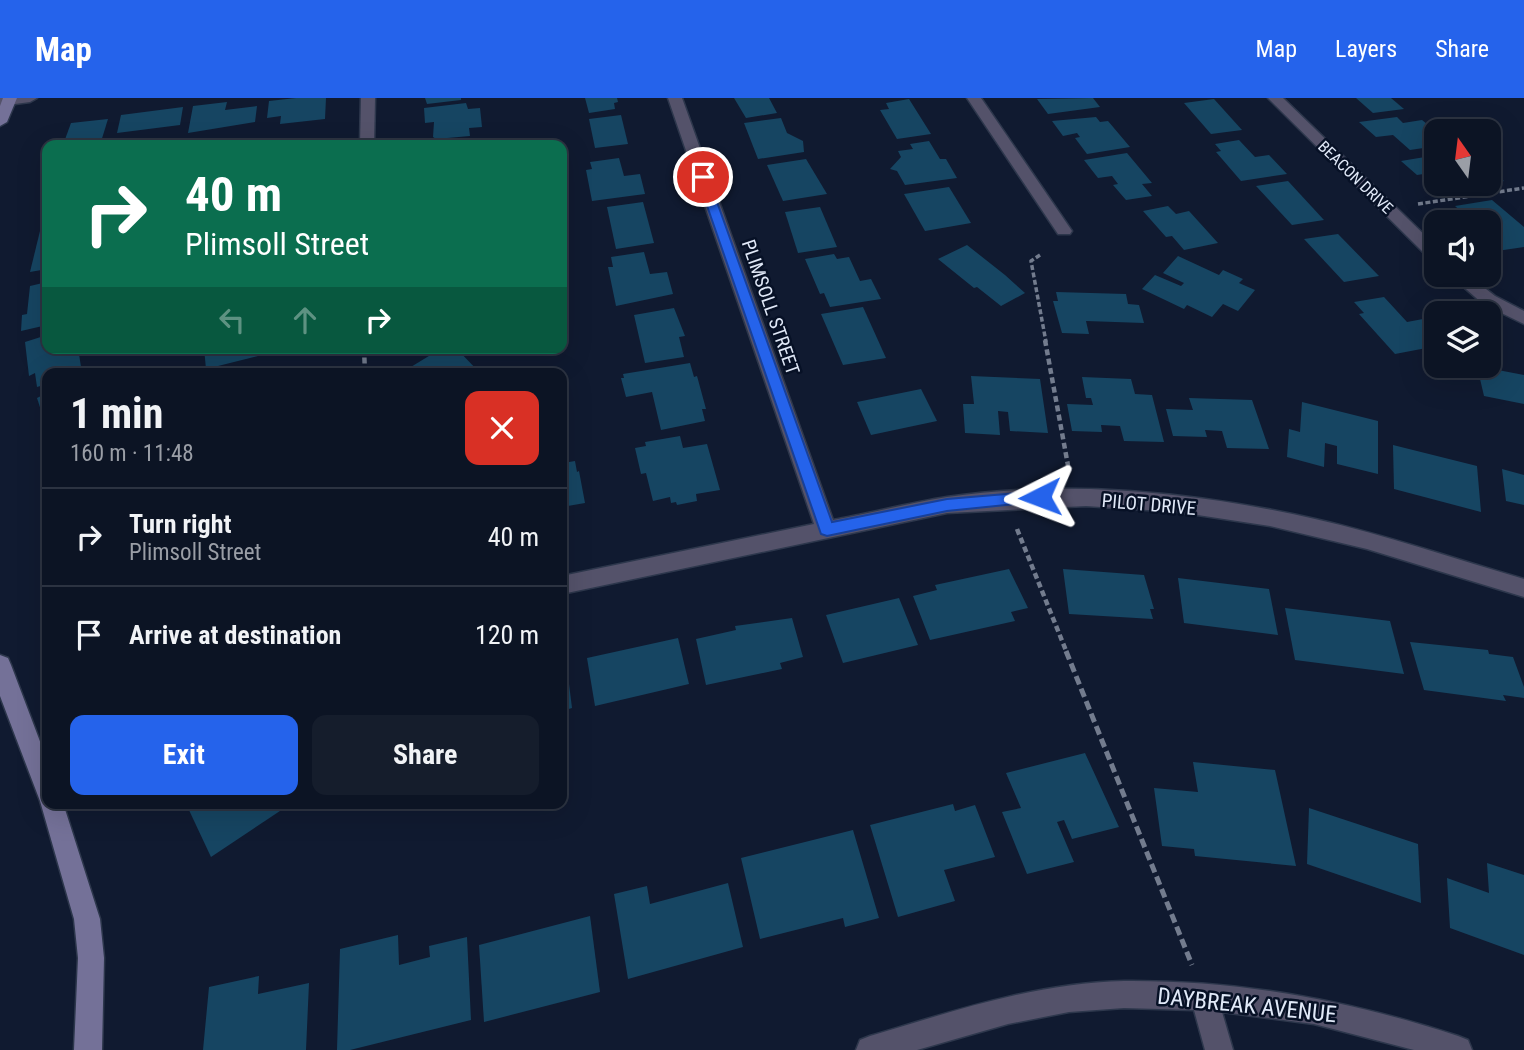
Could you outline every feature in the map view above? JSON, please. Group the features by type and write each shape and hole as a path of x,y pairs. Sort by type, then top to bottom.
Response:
{"main road":[{"path":"0,122 6,100"},
{"path":"0,665 42,778"},
{"path":"53,809 87,919 91,958 88,1050"}],"street":[{"path":"6,100 30,98"},
{"path":"368,98 368,140"},
{"name":"PLIMSOLL STREET","path":"675,98 827,530"},
{"path":"974,98 1064,231"},
{"name":"BEACON DRIVE","path":"1275,98 1424,243"},
{"path":"1473,287 1489,300 1524,318"},
{"name":"PILOT DRIVE","path":"567,584 947,505 1004,499 1087,498 1153,502 1315,527 1524,588"},
{"name":"DAYBREAK AVENUE","path":"870,1050 1010,1010 1056,1000 1109,994 1204,996 1297,1006 1346,1015 1458,1050"},
{"path":"1204,996 1219,1050"}],"path":[{"path":"1424,203 1524,188"},
{"path":"1040,255 1031,261 1070,476"},
{"path":"1004,499 1204,996"}],"building":[{"path":"326,98 325,119 280,124 281,116 267,118 269,101"},
{"path":"425,98 461,98 461,100 427,104"},
{"path":"585,98 617,98 618,102 614,103 615,109 589,113"},
{"path":"734,98 769,98 777,113 746,118"},
{"path":"1093,98 1100,107 1048,114 1037,99"},
{"path":"1356,98 1391,98 1404,109 1373,113"},
{"path":"909,99 931,134 897,139 880,110 889,109 886,103"},
{"path":"1214,99 1242,130 1211,134 1184,103"},
{"path":"227,102 225,110 257,106 255,122 188,133 193,106"},
{"path":"466,103 468,109 480,108 482,127 469,128 470,136 433,137 434,122 425,123 424,108"},
{"path":"183,107 180,125 117,133 121,115"},
{"path":"621,115 628,144 595,148 589,119"},
{"path":"1096,117 1100,122 1108,121 1130,147 1087,154 1075,138 1080,137 1077,133 1063,136 1052,121"},
{"path":"1397,117 1403,123 1422,120 1424,148 1410,150 1393,135 1376,137 1359,122"},
{"path":"781,118 787,133 803,141 804,152 758,159 744,123"},
{"path":"108,119 102,140 65,140 71,123"},
{"path":"1239,140 1255,157 1269,155 1287,174 1241,181 1216,152 1221,151 1215,144"},
{"path":"929,141 940,159 946,159 957,178 905,185 897,171 890,169 901,157 898,151 913,149 910,144"},
{"path":"1127,153 1152,183 1142,184 1152,196 1126,200 1113,185 1118,184 1112,176 1098,178 1084,160"},
{"path":"1424,157 1424,174 1417,175 1401,161"},
{"path":"619,158 624,176 640,174 645,194 592,201 586,170 592,169 590,162"},
{"path":"806,159 827,194 783,201 767,165"},
{"path":"1288,181 1324,220 1292,225 1256,186"},
{"path":"949,187 971,223 925,231 904,194"},
{"path":"1492,200 1524,227 1524,247 1501,250 1501,210 1460,210 1455,206"},
{"path":"643,202 654,243 616,249 607,207"},
{"path":"1168,206 1176,214 1189,211 1218,243 1184,250 1172,236 1166,237 1143,211"},
{"path":"820,207 837,247 798,253 785,212"},
{"path":"40,231 42,270 30,272"},
{"path":"1338,234 1379,276 1344,282 1304,239"},
{"path":"967,245 1025,293 1001,306 938,259"},
{"path":"644,252 650,274 667,272 673,294 616,306 608,267 613,267 611,257"},
{"path":"834,254 837,259 849,257 860,281 871,279 881,299 830,307 824,293 820,294 805,259"},
{"path":"1178,256 1219,275 1223,270 1243,279 1239,283 1255,290 1238,311 1223,304 1212,317 1187,305 1184,309 1142,289 1155,275 1181,286 1184,283 1163,273"},
{"path":"42,283 42,326 21,331 22,315 27,314 30,286"},
{"path":"1056,292 1126,294 1128,304 1139,305 1144,323 1086,321 1089,334 1062,333 1053,301 1058,301"},
{"path":"1384,297 1407,322 1423,319 1424,348 1395,354 1359,314 1364,313 1354,302"},
{"path":"863,307 886,358 843,365 821,314"},
{"path":"674,308 685,336 679,337 684,357 645,363 634,315"},
{"path":"42,337 42,354 79,354 81,368 42,368 42,386 37,387 35,373 29,376 25,342"},
{"path":"205,354 266,354 210,368 206,368"},
{"path":"432,354 462,354 475,368 409,368"},
{"path":"690,363 694,377 697,376 706,409 702,409 705,421 661,430 652,392 626,397 621,378 624,378 623,374"},
{"path":"1501,371 1524,375 1524,404 1484,396 1480,378 1501,378"},
{"path":"971,376 1040,379 1048,433 1010,431 1008,412 998,411 1000,435 965,433 963,404 974,404"},
{"path":"1082,377 1131,379 1135,394 1152,395 1164,442 1124,441 1120,426 1101,425 1102,432 1072,431 1067,404 1093,405 1091,398 1086,398"},
{"path":"921,389 937,421 871,435 857,402"},
{"path":"42,396 42,414 37,398"},
{"path":"1189,398 1252,400 1269,449 1227,448 1222,431 1205,430 1207,437 1173,436 1166,409 1193,410"},
{"path":"1302,402 1378,421 1378,474 1337,464 1337,446 1325,443 1324,467 1287,457 1289,429 1300,432"},
{"path":"680,436 683,448 707,444 720,490 696,494 697,501 677,505 676,502 671,503 670,497 653,501 646,473 641,474 635,448 646,446 645,442"},
{"path":"1393,445 1477,466 1481,512 1394,489"},
{"path":"567,450 569,462 575,461 577,472 579,471 585,503 567,506"},
{"path":"1502,469 1524,475 1524,505 1506,501"},
{"path":"1009,569 1028,608 1011,612 1015,621 930,640 913,596 937,590 935,585"},
{"path":"1063,569 1144,575 1154,609 1150,609 1153,619 1069,614"},
{"path":"1178,578 1269,589 1278,635 1184,623"},
{"path":"899,598 918,645 843,663 826,615"},
{"path":"1285,608 1390,621 1404,674 1295,660"},
{"path":"792,618 803,657 780,663 782,669 706,685 696,639 736,630 735,626"},
{"path":"678,638 689,684 595,706 587,658"},
{"path":"1410,642 1488,650 1489,654 1513,657 1524,687 1524,698 1503,695 1506,701 1424,690"},
{"path":"567,668 572,708 567,710"},
{"path":"1085,753 1119,827 1072,839 1064,820 1057,822 1074,862 1027,874 1002,812 1021,808 1006,773"},
{"path":"1193,762 1275,770 1296,866 1195,856 1194,849 1162,846 1154,788 1198,792"},
{"path":"953,804 955,811 975,805 995,857 944,870 955,901 898,917 870,825"},
{"path":"1309,808 1418,844 1421,903 1307,864"},
{"path":"188,809 283,809 211,857"},
{"path":"853,830 879,918 845,927 843,918 760,939 741,858"},
{"path":"1487,863 1524,875 1524,955 1450,928 1447,878 1489,893"},
{"path":"728,883 743,947 628,979 614,894 647,886 650,904"},
{"path":"590,916 600,992 484,1022 479,945"},
{"path":"398,935 399,965 430,957 429,946 467,937 471,1020 350,1050 337,1050 340,949"},
{"path":"259,976 258,994 309,983 306,1050 203,1050 209,987"}],"route":[{"path":"703,177 827,530 947,505 1040,497"}]}
